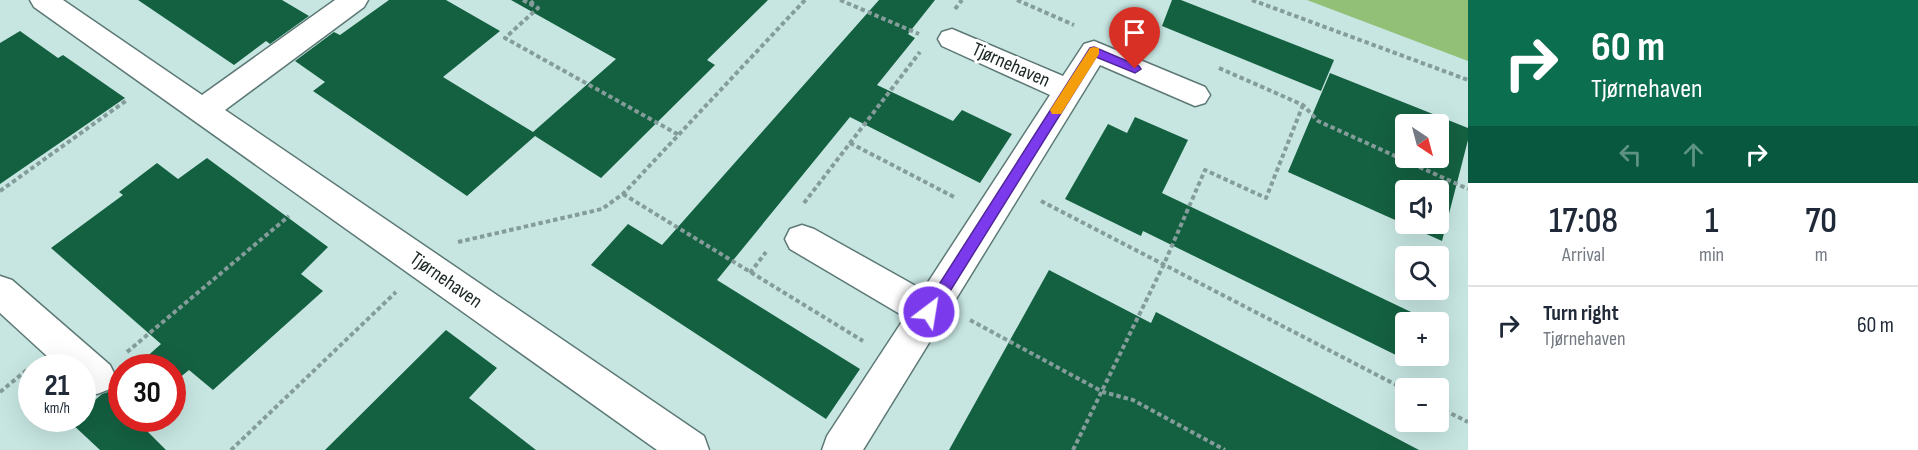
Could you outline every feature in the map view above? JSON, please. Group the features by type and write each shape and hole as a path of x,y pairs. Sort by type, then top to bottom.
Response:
{"street":[{"name":"Tjørnehaven","path":"44,0 690,450"},
{"path":"203,110 354,0"},
{"name":"Tjørnehaven","path":"941,39 1069,91"},
{"name":"Tjørnehaven","path":"841,450 1094,51 1195,95"},
{"path":"786,243 932,307"},
{"path":"0,291 97,377"}],"path":[{"path":"523,0 538,8 504,39 679,135"},
{"path":"530,4 535,0"},
{"path":"231,450 437,253 460,241 602,209 623,194 805,0"},
{"path":"840,0 941,39"},
{"path":"803,204 850,143 941,39 962,0"},
{"path":"1017,0 1077,26"},
{"path":"1252,0 1468,80"},
{"path":"1212,65 1303,105 1318,121 1468,189"},
{"path":"0,191 157,79"},
{"path":"1073,450 1164,264 1205,170 1266,198 1303,105"},
{"path":"850,143 989,216"},
{"path":"1009,184 1395,384"},
{"path":"97,377 319,192"},
{"path":"623,194 897,361"},
{"path":"750,273 786,243"},
{"path":"932,307 1102,392 1133,400 1225,450"},
{"path":"1449,412 1468,422"}],"green space":[{"path":"1307,0 1468,0 1468,61"}],"building":[{"path":"138,0 282,0 309,16 270,44 266,41 234,65"},
{"path":"389,0 446,0 500,31 443,77 533,132 616,59 511,0 768,0 707,60 715,65 601,178 535,136 467,196 313,91 325,82 295,61 334,32 340,35"},
{"path":"879,0 935,0 908,34 915,38 877,85 953,121 962,110 1012,134 980,183 850,117 717,280 860,369 826,419 591,265 628,224 662,245"},
{"path":"1172,0 1181,0 1334,60 1321,91 1162,26"},
{"path":"20,31 58,58 63,55 125,98 0,184 0,43"},
{"path":"1330,73 1433,114 1395,114 1395,168 1449,168 1449,120 1468,128 1468,140 1449,214 1449,180 1395,180 1395,220 1288,172"},
{"path":"1135,117 1188,140 1162,193 1411,312 1395,312 1395,355 1143,231 1141,236 1065,199 1108,124 1127,133"},
{"path":"207,158 328,247 301,274 323,291 213,390 189,370 186,372 186,354 150,354 161,344 51,248 123,195 119,192 157,163 178,179"},
{"path":"1426,234 1444,234 1442,241"},
{"path":"1049,270 1151,323 1156,312 1419,450 949,450"},
{"path":"446,330 497,368 469,398 536,450 325,450"},
{"path":"108,392 108,432 148,432 166,450 100,450 81,432 96,432 96,399"}],"slow traffic":[{"path":"1056,110 1094,51"}],"route":[{"path":"929,312 1094,51 1135,69"}]}
